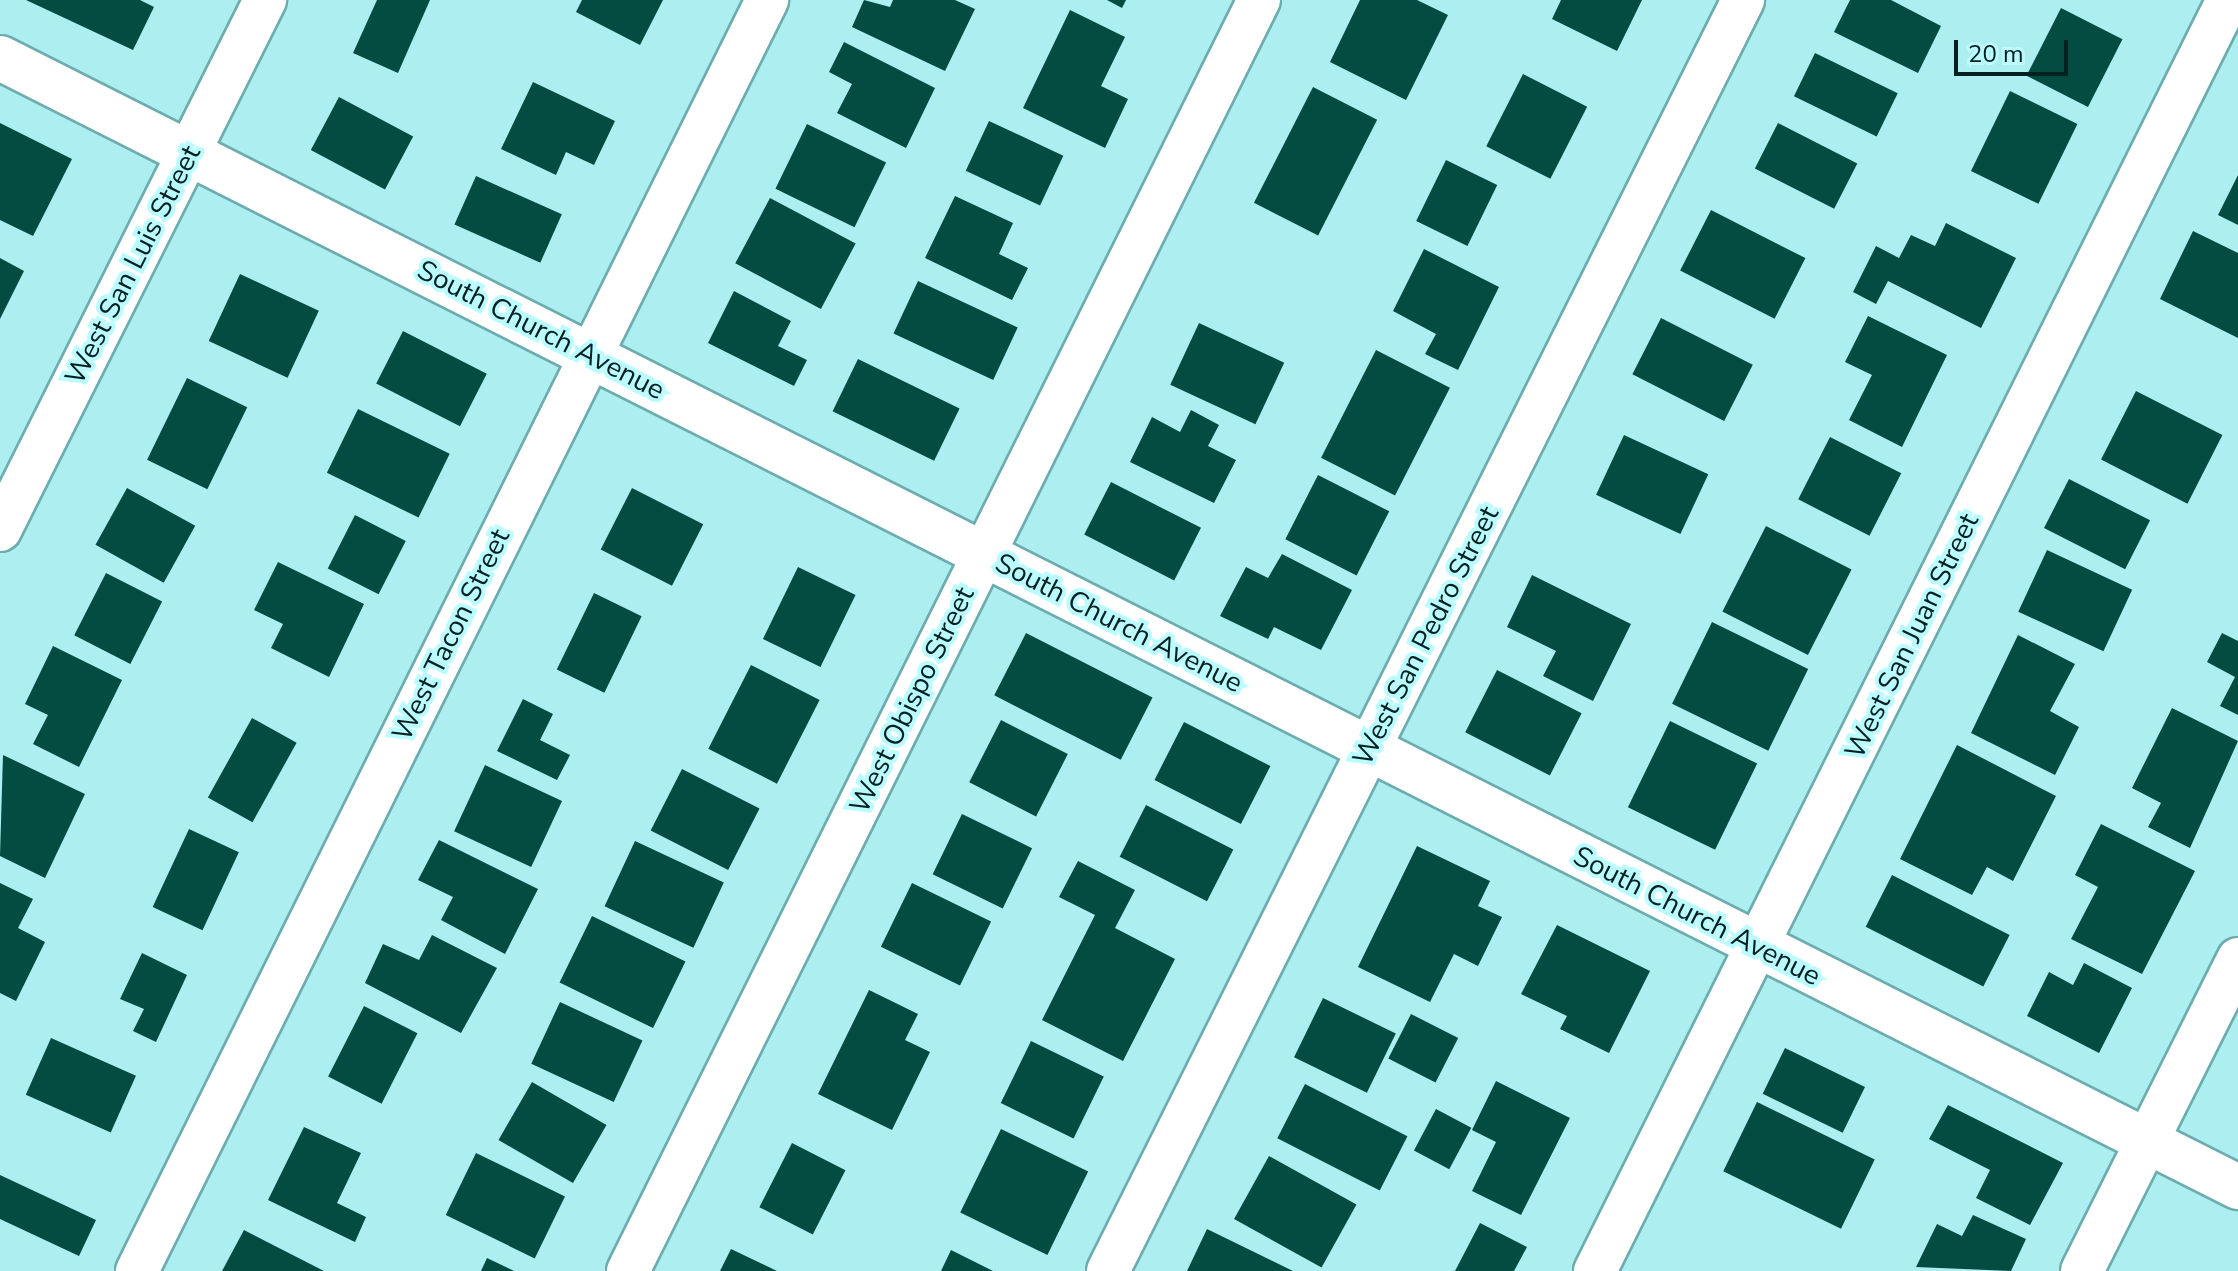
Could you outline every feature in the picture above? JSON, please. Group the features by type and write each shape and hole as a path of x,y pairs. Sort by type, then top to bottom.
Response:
{"street":[{"name":"West San Luis Street","path":"0,530 265,0"},
{"name":"West Tacon Street","path":"137,1271 767,0"},
{"name":"West Obispo Street","path":"628,1271 1259,0"},
{"name":"West San Pedro Street","path":"1108,1271 1743,0"},
{"name":"West San Juan Street","path":"1595,1271 2228,0"},
{"name":"South Church Avenue","path":"0,58 2238,1187"},
{"path":"2082,1271 2238,959"}],"building":[{"path":"26,0 140,0 154,7 133,50"},
{"path":"377,0 430,0 398,73 353,53"},
{"path":"582,0 663,0 640,45 576,12"},
{"path":"864,0 890,7 893,0 955,0 975,9 945,71 852,27"},
{"path":"1107,0 1126,0 1122,8"},
{"path":"1360,0 1417,0 1448,15 1406,100 1330,62"},
{"path":"1561,0 1642,0 1617,51 1552,19"},
{"path":"1850,0 1891,0 1941,26 1918,73 1834,32"},
{"path":"2061,8 2122,39 2088,107 2026,76"},
{"path":"1070,10 1125,37 1101,86 1128,99 1105,148 1023,108"},
{"path":"844,42 935,88 906,148 837,113 852,84 829,72"},
{"path":"1815,53 1898,93 1877,136 1794,96"},
{"path":"1523,74 1587,107 1550,179 1486,146"},
{"path":"533,82 615,121 594,165 566,152 556,175 501,149"},
{"path":"1313,87 1377,120 1318,236 1254,203"},
{"path":"2010,91 2077,124 2038,204 1971,171"},
{"path":"339,97 413,136 385,189 311,150"},
{"path":"989,121 1063,156 1040,206 966,171"},
{"path":"0,123 72,159 33,236 0,220"},
{"path":"1778,123 1857,163 1834,209 1755,168"},
{"path":"807,124 886,163 855,227 775,189"},
{"path":"1446,160 1497,185 1467,246 1416,221"},
{"path":"2238,175 2238,225 2218,215"},
{"path":"476,176 562,214 540,263 454,224"},
{"path":"955,196 1013,223 999,254 1028,268 1012,300 925,258"},
{"path":"770,198 856,244 821,309 735,263"},
{"path":"1711,210 1805,258 1775,319 1680,271"},
{"path":"1946,223 2016,258 1981,328 1888,281 1876,304 1853,292 1876,246 1899,258 1911,235 1935,246"},
{"path":"2193,231 2238,253 2238,338 2160,299"},
{"path":"1424,249 1499,287 1458,370 1425,354 1436,334 1393,311"},
{"path":"0,258 24,271 0,319"},
{"path":"240,274 319,311 288,378 209,341"},
{"path":"918,281 1018,327 993,380 893,334"},
{"path":"734,291 791,321 778,346 807,360 794,386 708,343"},
{"path":"1868,316 1947,355 1902,447 1849,420 1872,375 1845,362"},
{"path":"1661,318 1753,365 1724,421 1632,374"},
{"path":"1199,323 1284,363 1255,424 1170,385"},
{"path":"403,331 487,374 460,426 376,384"},
{"path":"1376,350 1450,388 1395,495 1321,458"},
{"path":"858,359 960,409 934,461 833,411"},
{"path":"187,378 247,407 207,489 147,460"},
{"path":"2136,391 2222,435 2187,504 2101,460"},
{"path":"358,409 450,454 419,518 327,473"},
{"path":"1191,410 1219,425 1208,446 1236,460 1214,503 1130,462 1152,417 1180,432"},
{"path":"1624,435 1708,474 1680,534 1596,495"},
{"path":"1830,437 1901,473 1870,536 1798,499"},
{"path":"1318,475 1389,511 1357,575 1285,539"},
{"path":"2069,479 2150,520 2125,569 2044,528"},
{"path":"1111,482 1201,528 1174,580 1084,535"},
{"path":"127,488 195,526 164,583 95,545"},
{"path":"632,488 703,524 672,586 601,549"},
{"path":"355,515 406,541 379,594 328,568"},
{"path":"1766,526 1852,570 1808,655 1722,612"},
{"path":"2047,550 2132,590 2103,651 2018,612"},
{"path":"1282,554 1352,590 1321,650 1274,627 1268,639 1220,616 1246,567 1268,578"},
{"path":"278,562 364,604 329,677 271,648 283,624 254,610"},
{"path":"798,567 856,595 820,667 763,639"},
{"path":"106,573 162,602 130,664 74,635"},
{"path":"1532,575 1631,624 1593,701 1543,676 1556,651 1507,627"},
{"path":"594,593 642,616 604,693 557,669"},
{"path":"1712,622 1808,669 1768,751 1672,704"},
{"path":"1026,633 1153,697 1121,760 994,695"},
{"path":"2222,633 2238,641 2238,715 2220,706 2235,677 2207,662"},
{"path":"2018,635 2075,664 2050,711 2079,727 2055,775 1971,733"},
{"path":"53,646 122,680 79,767 33,744 48,715 25,704"},
{"path":"751,665 820,700 777,784 708,749"},
{"path":"1497,670 1582,713 1550,775 1465,732"},
{"path":"523,699 553,714 540,740 570,755 557,780 497,751"},
{"path":"2172,708 2238,741 2190,848 2148,827 2161,803 2132,788"},
{"path":"252,718 297,743 252,822 208,798"},
{"path":"1001,720 1068,754 1036,816 969,782"},
{"path":"1670,721 1757,764 1715,850 1628,807"},
{"path":"1184,722 1270,766 1241,824 1154,780"},
{"path":"1957,745 2056,796 2013,881 1987,867 1972,895 1900,859"},
{"path":"3,755 85,794 45,878 0,856"},
{"path":"485,765 562,801 531,867 454,831"},
{"path":"682,769 760,808 728,870 651,830"},
{"path":"1146,805 1233,849 1207,901 1120,857"},
{"path":"962,814 1032,848 1003,908 933,874"},
{"path":"2101,824 2195,871 2142,974 2071,939 2098,887 2075,875"},
{"path":"189,829 239,852 203,930 153,907"},
{"path":"439,840 538,889 505,954 441,920 453,897 418,880"},
{"path":"635,841 724,882 693,948 605,906"},
{"path":"1417,846 1490,881 1478,906 1502,917 1478,966 1454,954 1430,1002 1358,967"},
{"path":"1078,861 1135,890 1115,928 1175,959 1123,1061 1042,1020 1095,915 1059,897"},
{"path":"1892,875 2010,935 1983,987 1866,927"},
{"path":"0,883 33,899 18,928 45,942 16,1001 0,993"},
{"path":"912,883 991,922 960,985 881,947"},
{"path":"592,916 685,962 653,1028 560,983"},
{"path":"1557,925 1650,971 1609,1053 1560,1029 1567,1016 1521,994"},
{"path":"432,935 497,968 461,1033 365,983 383,944 419,960"},
{"path":"142,953 187,975 156,1042 133,1031 144,1009 120,999"},
{"path":"2084,963 2132,988 2099,1053 2027,1016 2049,972 2073,985"},
{"path":"869,990 918,1014 905,1040 930,1052 892,1130 818,1094"},
{"path":"1323,998 1396,1034 1367,1093 1294,1057"},
{"path":"560,1002 642,1040 614,1102 531,1064"},
{"path":"364,1006 417,1033 382,1104 328,1076"},
{"path":"1411,1014 1458,1038 1436,1083 1388,1059"},
{"path":"51,1038 136,1076 111,1132 26,1095"},
{"path":"1031,1041 1104,1077 1074,1139 1001,1103"},
{"path":"1785,1048 1865,1087 1843,1133 1763,1094"},
{"path":"1496,1081 1570,1118 1521,1215 1472,1191 1496,1142 1472,1130"},
{"path":"532,1082 606,1125 573,1183 498,1140"},
{"path":"1305,1084 1407,1136 1380,1191 1277,1138"},
{"path":"1757,1102 1875,1159 1841,1229 1723,1171"},
{"path":"1948,1105 2063,1163 2030,1225 1976,1198 1990,1170 1929,1139"},
{"path":"1436,1109 1471,1128 1449,1169 1414,1150"},
{"path":"304,1127 361,1153 337,1203 366,1217 355,1242 268,1200"},
{"path":"1001,1129 1088,1172 1047,1255 960,1213"},
{"path":"792,1143 845,1170 813,1234 759,1207"},
{"path":"476,1153 565,1196 535,1258 446,1215"},
{"path":"1269,1156 1356,1204 1322,1267 1234,1219"},
{"path":"0,1175 96,1220 79,1256 0,1219"},
{"path":"1973,1215 2026,1239 2011,1271 1916,1267 1937,1224 1962,1236"},
{"path":"1480,1223 1527,1247 1514,1271 1455,1271"},
{"path":"1207,1229 1293,1271 1187,1271"},
{"path":"244,1230 324,1271 222,1271"},
{"path":"731,1249 777,1271 720,1271"},
{"path":"951,1250 993,1271 941,1271"},
{"path":"487,1258 514,1271 481,1271"}]}
